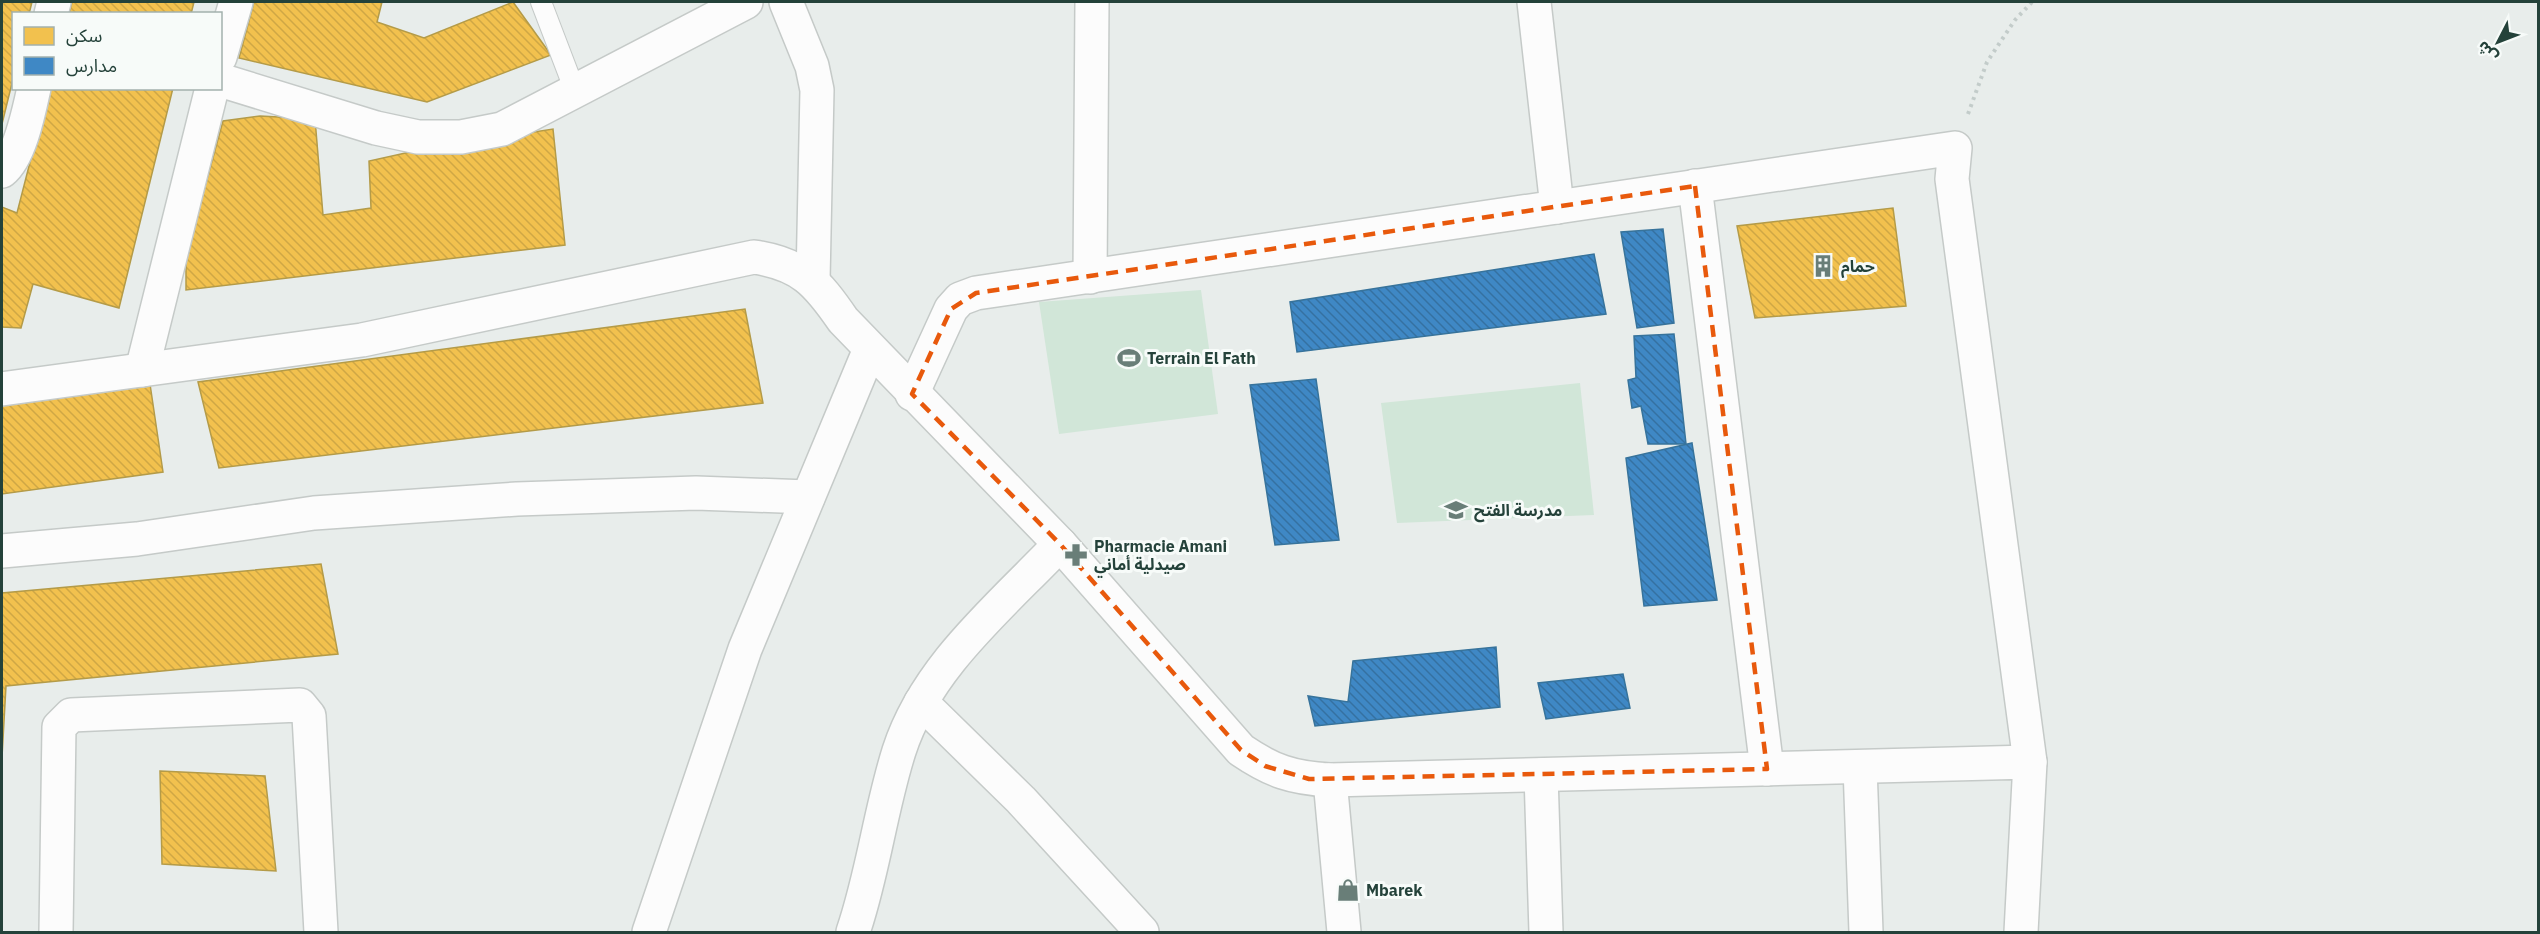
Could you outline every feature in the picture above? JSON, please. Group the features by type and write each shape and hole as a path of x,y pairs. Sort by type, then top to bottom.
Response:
{"street":[{"path":"222,50 236,2"},
{"path":"222,81 376,128 418,137 461,138 502,129 746,2"},
{"path":"786,2 812,66 817,90 813,280"},
{"path":"1090,277 1092,2"},
{"path":"1534,2 1557,207"},
{"path":"2,171 10,165 29,112 34,90"},
{"path":"142,370 212,90"},
{"path":"912,394 951,309 960,299 976,293 1955,148 1952,179 2030,762 2021,933"},
{"path":"1695,186 1767,769"},
{"path":"2,389 362,340 754,257 780,261 813,280 843,320 1059,544 1241,750 1265,766 1286,775 1330,780 2030,762"},
{"path":"649,933 745,648 870,349"},
{"path":"2,551 136,539 314,513 505,500 696,494 808,497"},
{"path":"853,933 900,750 921,702 948,661 1059,544"},
{"path":"921,702 1021,800 1142,933"},
{"path":"56,933 58,727 71,715 300,705 309,716 321,933"},
{"path":"1860,767 1866,933"},
{"path":"1541,775 1546,933"},
{"path":"1330,780 1344,933"}],"lane":[{"path":"541,2 575,91"}],"path":[{"path":"1955,148 1987,62 2015,20 2032,2"}],"highlighted area":[{"path":"1695,186 1767,769 1309,779 1265,766 1241,750 1060,544 912,394 951,309 976,293"}],"green space":[{"name":"Terrain El Fath","path":"1201,290 1218,414 1059,434 1039,302"},
{"path":"1580,383 1594,515 1397,523 1381,403"}],"building: سكن":[{"path":"2,2 32,2 30,12 12,12 12,83 2,124"},
{"path":"72,2 194,2 192,12 70,12"},
{"path":"254,2 382,2 377,22 424,38 513,2 551,55 427,102 239,58"},
{"path":"48,90 173,90 119,308 33,284 21,328 2,327 2,207 17,213"},
{"path":"260,116 315,119 323,215 371,208 369,161 419,150 553,129 565,245 186,290 186,256 223,121"},
{"name":"حمام","path":"1893,208 1906,306 1755,318 1737,226"},
{"path":"745,309 763,403 219,468 198,382"},
{"path":"150,384 163,472 2,494 2,401"},
{"path":"321,564 338,654 6,686 2,757 2,593"},
{"path":"160,771 265,776 276,871 162,864"}],"building: مدارس":[{"path":"1663,229 1674,323 1637,328 1621,232"},
{"path":"1594,254 1606,314 1297,352 1290,302"},
{"path":"1674,334 1686,444 1648,444 1641,406 1632,408 1628,380 1636,378 1634,336"},
{"path":"1316,379 1339,540 1275,545 1250,385"},
{"path":"1692,443 1717,600 1644,606 1626,458"},
{"path":"1496,647 1500,707 1315,726 1308,696 1348,702 1353,661"},
{"path":"1623,674 1630,708 1546,719 1538,683"}],"place":[{"name":"حمام","path":"1823,266"},
{"name":"Terrain El Fath","path":"1129,358"},
{"name":"مدرسة الفتح","path":"1456,510"},
{"name":"Pharmacie Amani صيدلية أماني","path":"1076,555"},
{"name":"Mbarek","path":"1348,890"}]}
